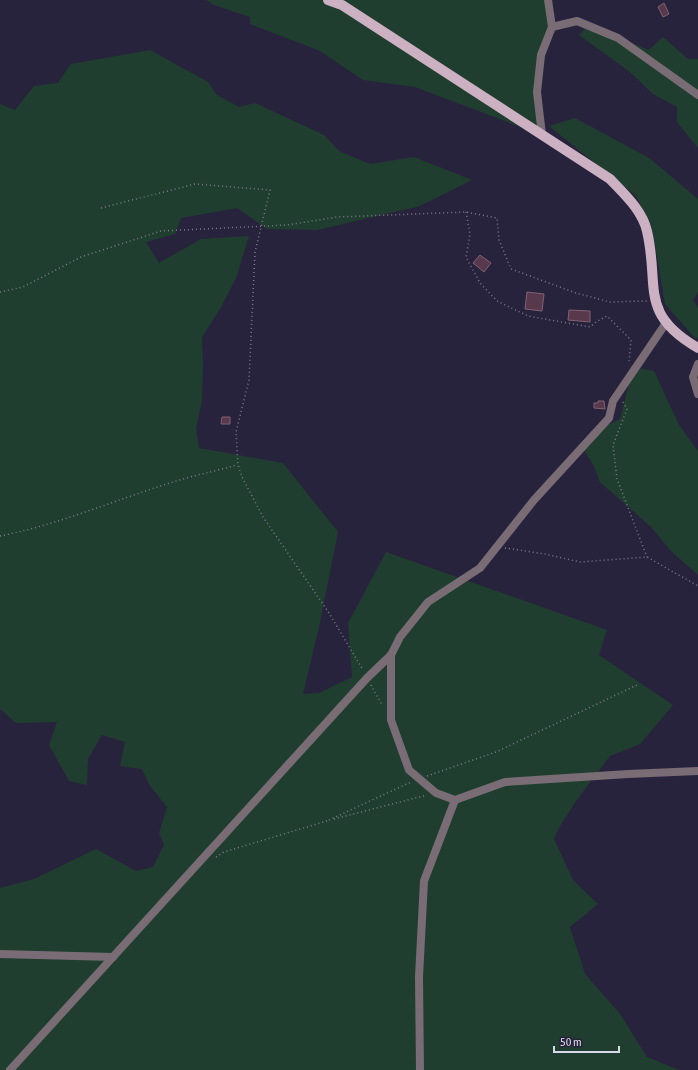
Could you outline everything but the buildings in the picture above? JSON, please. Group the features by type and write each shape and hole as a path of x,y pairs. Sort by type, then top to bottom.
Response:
{"main road":[{"path":"328,0 342,5 610,180 634,204 647,231 654,301 666,323 683,339 698,348"}],"street":[{"path":"542,135 537,92 541,55 552,27 548,0"},
{"path":"552,27 577,22 618,38 698,95"},
{"path":"10,1070 367,678 391,654 400,637 428,602 480,568 534,500 608,418 618,394 666,323"},
{"path":"698,364 693,377 698,394"},
{"path":"391,654 391,720 409,770 436,793 455,800 505,782 628,774 698,772"},
{"path":"420,1070 419,977 424,881 455,800"},
{"path":"0,954 113,957"}],"path":[{"path":"101,208 195,184 270,190 255,252 249,380 236,432 238,465 242,477 263,517 329,613 391,720"},
{"path":"466,212 470,234 466,257 480,283 497,301 528,316 579,326 590,327 607,316 631,340 628,365"},
{"path":"0,292 23,287 81,257 161,231 288,225 337,217 466,212 497,218 499,240 511,269 576,293 610,302 654,301"},
{"path":"618,394 627,409 613,445 617,479 647,557"},
{"path":"0,536 36,528 86,513 189,477 238,465"},
{"path":"496,547 545,554 580,562 647,557 698,586"},
{"path":"329,820 419,779 496,752 637,685"},
{"path":"212,859 224,852 329,820 436,793"}],"green space":[{"path":"206,0 548,0 552,27 537,92 542,135 415,87 363,80 320,51 250,24 250,17 214,5"},
{"path":"588,26 649,50 663,37 688,59 698,59 698,148 677,122 677,107 653,94 630,72 579,35"},
{"path":"150,50 208,82 217,95 239,107 255,103 324,135 339,151 370,164 414,157 472,180 420,206 317,230 267,229 237,208 181,218 175,234 146,242 159,263 201,239 249,236 236,278 220,309 202,337 202,401 196,428 199,448 283,463 338,532 319,627 303,694 319,693 352,677 348,623 386,552 607,630 599,655 673,705 640,744 610,756 576,801 560,826 554,839 573,880 598,904 570,927 585,974 620,1014 647,1057 679,1070 0,1070 0,888 34,879 96,849 136,871 153,867 164,845 159,833 167,807 150,786 142,769 120,766 125,742 102,735 88,759 87,785 69,781 49,745 57,722 16,723 0,709 0,104 15,110 34,86 58,83 71,64"},
{"path":"575,118 649,158 698,199 698,292 693,300 698,308 698,338 695,338 665,304 652,227 636,196 549,126"},
{"path":"638,368 654,371 679,425 698,451 698,575 672,552 651,527 600,482 594,466 584,450 606,426 620,419 628,387"}]}
